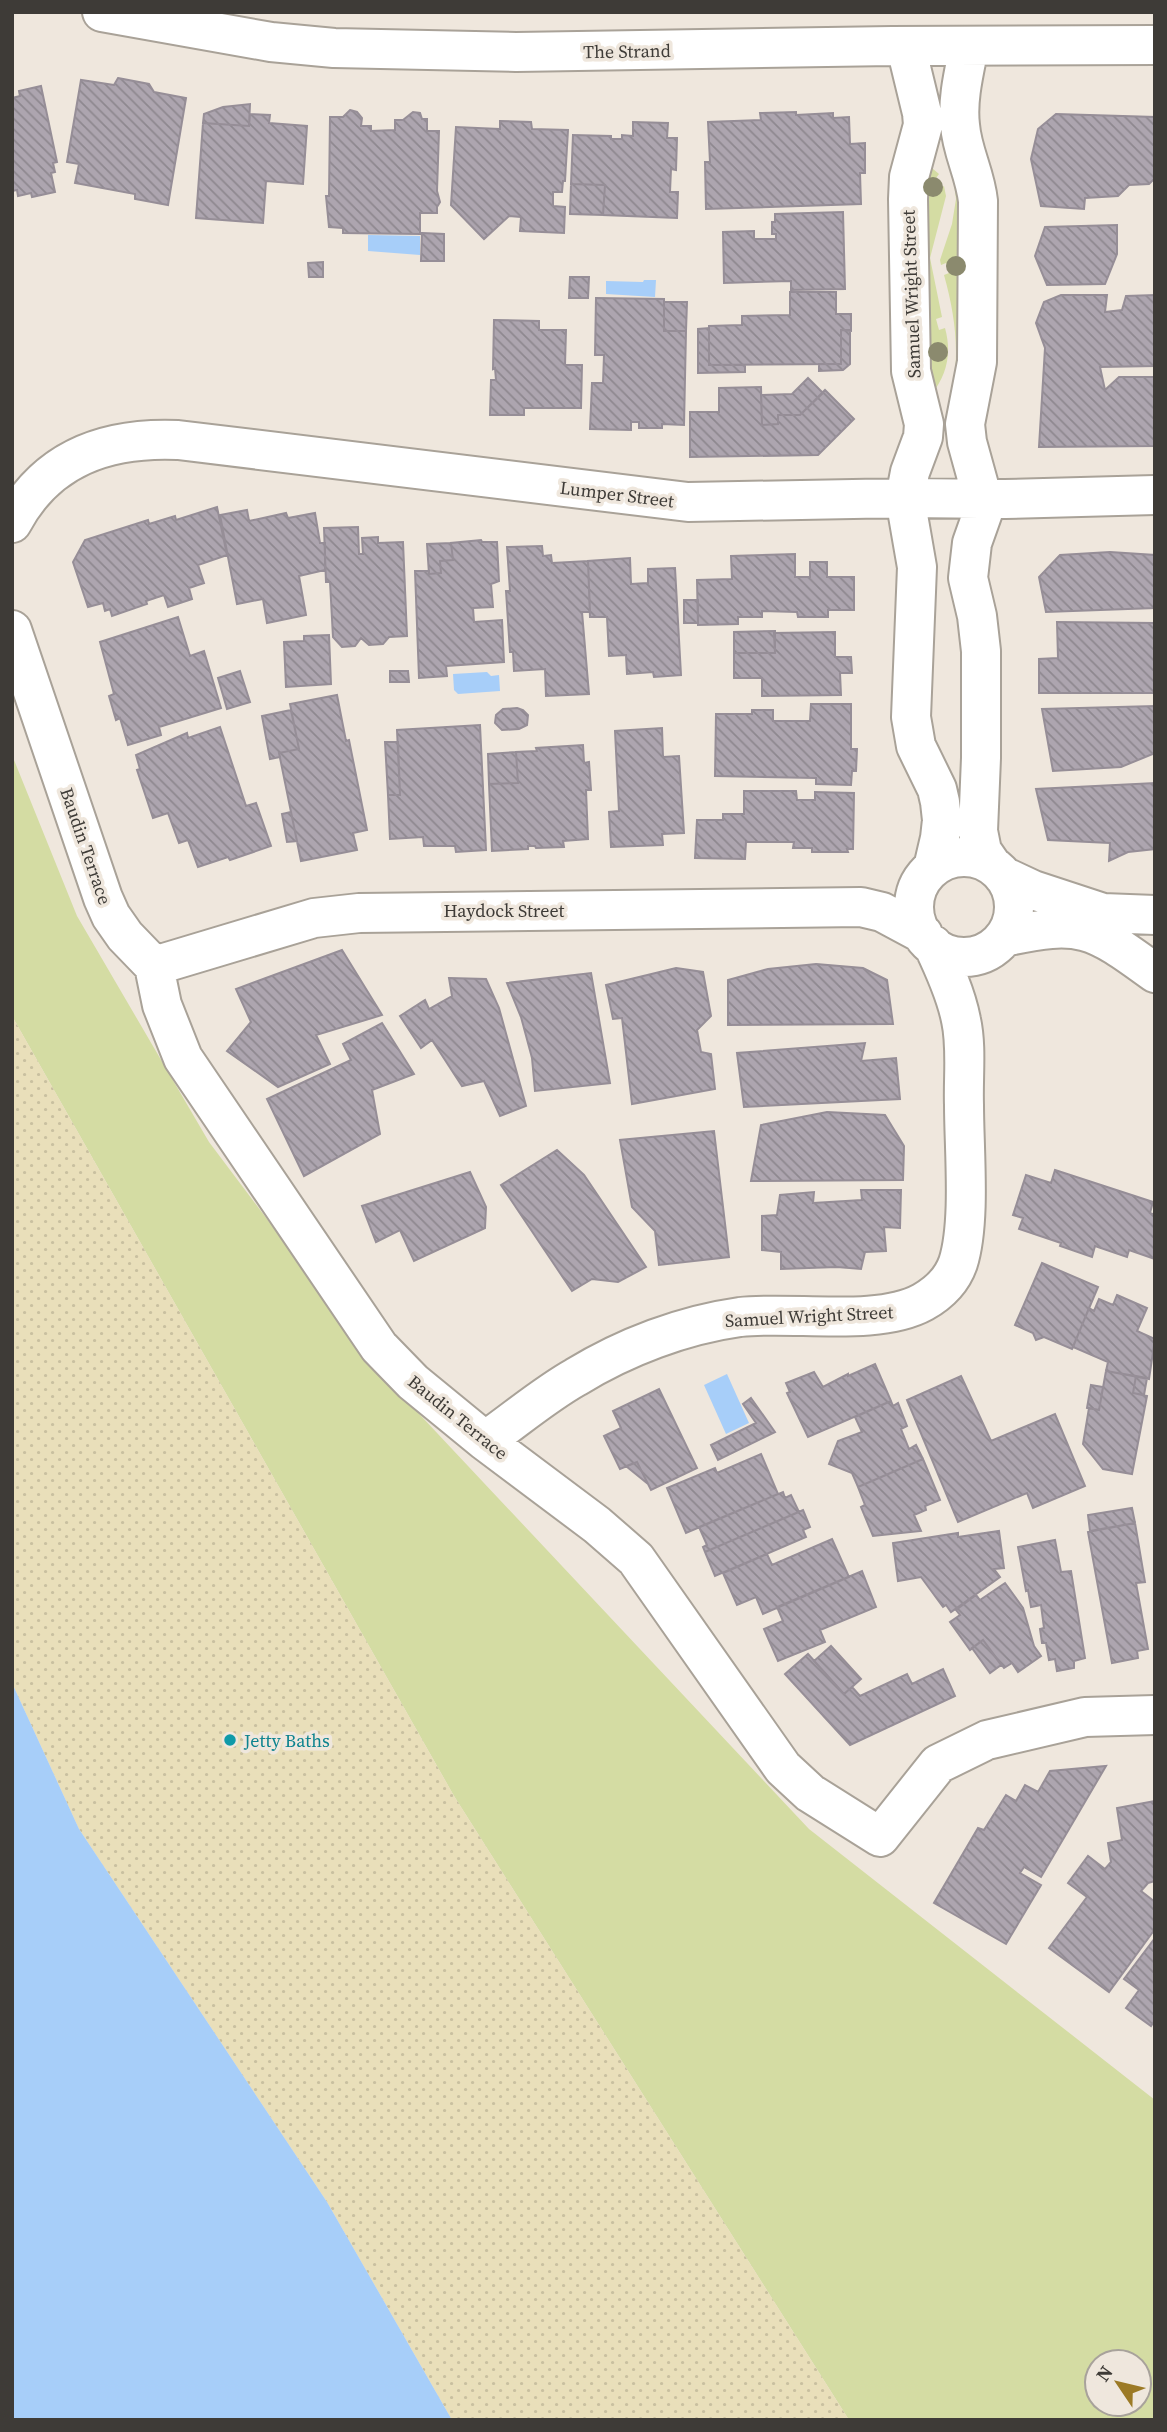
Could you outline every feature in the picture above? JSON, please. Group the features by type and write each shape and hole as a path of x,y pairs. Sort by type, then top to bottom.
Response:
{"street":[{"name":"The Strand","path":"102,12 271,42 334,48 516,52 1155,45"},
{"name":"Samuel Wright Street","path":"906,47 923,125 909,177 908,199 911,371 924,424 923,437 906,485 905,498 917,567 912,733 936,789 942,820 929,872"},
{"path":"969,47 959,124 976,181 978,201 978,349 965,424 967,442 983,499 983,512 971,551 968,578 977,616 981,651 978,831 982,851 997,870 1010,887 1014,907 1013,918 1000,941 988,951 968,956 947,953 928,940 918,925 915,904 920,884 929,872 941,863 961,857 997,870 1033,890 1103,914 1155,915"},
{"name":"Lumper Street","path":"12,523 37,488 53,473 85,454 122,442 146,439 178,440 653,500 688,502 1155,495"},
{"name":"Baudin Terrace","path":"12,630 103,898 125,936 154,966 162,1005 183,1058 379,1347 413,1382 485,1441 597,1525 636,1559 783,1768 810,1793 880,1837 938,1764 987,1740 1085,1717 1155,1715"},
{"name":"Haydock Street","path":"861,907 893,897 929,872"},
{"name":"Haydock Street","path":"154,966 314,918 359,913 861,907 883,912 928,940"},
{"path":"1000,941 1044,928 1081,929 1109,941 1155,973"},
{"name":"Samuel Wright Street","path":"485,1441 574,1378 607,1359 674,1333 712,1322 743,1317 895,1313 924,1301 953,1276 964,1233 963,1035 954,997 928,940"},
{"name":"Samuel Wright Street","path":"963,1035 970,1010 1000,941"}],"green space":[{"path":"926,163 939,174 936,178 941,188 944,186 946,196 930,258 942,317 936,319 939,330 945,328 948,355 941,380 931,395 924,378"},
{"path":"960,165 967,372 954,381 955,328 944,275 949,273 946,263 941,265 940,260 952,224 956,199 952,168"},
{"path":"12,755 77,916 209,1142 392,1385 809,1829 1155,2100 1155,2420 849,2420 454,1796 12,1016"}],"sand":[{"name":"Jetty Baths","path":"12,1016 454,1796 849,2420 452,2420 327,2202 79,1829 12,1683"}],"water":[{"path":"368,235 420,236 420,255 368,251"},
{"path":"656,280 655,297 606,294 606,281"},
{"path":"487,672 491,676 499,675 500,691 458,694 454,690 453,674"},
{"path":"727,1374 749,1423 726,1434 704,1385"},
{"path":"12,1683 79,1829 327,2202 452,2420 12,2420"}],"building":[{"path":"118,78 149,84 154,92 186,98 168,205 135,199 135,194 75,183 79,164 67,162 81,80 114,85"},
{"path":"41,86 57,162 53,163 55,172 51,173 55,192 32,197 31,193 18,196 17,190 12,191 12,98 20,96 19,91"},
{"path":"250,104 249,126 203,123 204,114 223,107"},
{"path":"350,110 357,112 362,118 361,126 371,126 371,131 395,130 395,120 403,120 413,112 420,113 422,119 427,119 427,131 439,131 437,191 440,202 437,213 420,213 420,234 343,233 343,228 329,227 326,196 329,196 330,117 343,117"},
{"path":"796,112 796,115 833,113 833,118 849,117 850,144 865,143 865,173 860,173 861,204 706,209 705,162 710,162 708,122 761,120 760,113"},
{"path":"250,114 270,115 269,123 307,126 303,184 266,181 263,223 196,218 203,123 249,126"},
{"path":"1056,114 1155,117 1155,178 1149,184 1129,185 1118,196 1085,198 1084,209 1041,206 1031,159 1038,129"},
{"path":"500,121 531,122 532,129 568,130 565,181 562,192 553,192 553,206 565,207 564,233 520,231 521,217 509,216 484,239 451,205 456,127 500,129"},
{"path":"633,122 668,123 667,138 677,138 676,170 671,169 670,192 678,192 677,218 603,215 605,185 571,184 573,135 622,139 622,135 633,136"},
{"path":"571,184 605,185 603,215 570,214"},
{"path":"843,212 845,289 791,290 791,281 724,283 723,232 754,231 754,239 776,239 776,234 772,234 775,214"},
{"path":"1117,225 1117,254 1105,284 1047,285 1035,256 1045,227"},
{"path":"422,233 444,234 444,261 421,261"},
{"path":"323,262 323,277 309,277 308,263"},
{"path":"570,277 589,277 588,298 569,298"},
{"path":"790,292 836,292 836,314 851,314 851,331 841,330 841,364 709,365 709,326 742,325 742,316 790,315"},
{"path":"1061,295 1107,295 1105,312 1122,310 1126,296 1155,295 1155,366 1100,367 1105,390 1119,377 1155,377 1155,446 1039,447 1045,348 1036,323 1044,302"},
{"path":"596,298 664,299 664,331 686,331 684,425 662,424 662,428 639,428 639,422 631,422 631,430 590,429 592,383 603,383 604,355 595,355"},
{"path":"664,302 687,302 686,331 664,331"},
{"path":"494,320 539,321 539,330 566,330 565,365 582,365 581,408 524,408 524,415 490,415 491,380 496,380 495,368 493,369"},
{"path":"709,328 709,365 745,365 745,372 698,373 698,329"},
{"path":"841,330 850,330 850,364 843,370 819,371 819,364 841,364"},
{"path":"808,378 823,393 800,415 778,415 778,424 762,425 761,395 792,394"},
{"path":"761,387 762,425 778,424 778,415 800,415 825,390 854,419 818,455 690,457 690,412 719,412 719,388"},
{"path":"217,507 227,555 198,565 204,583 189,588 192,599 168,607 164,595 112,616 110,609 105,611 103,603 88,607 73,562 85,540 148,520 149,524 175,516 176,520"},
{"path":"247,510 249,521 286,513 288,518 315,513 320,543 325,543 325,570 299,576 306,615 267,623 263,599 237,604 220,515"},
{"path":"358,527 359,554 363,554 362,538 378,537 378,543 403,542 407,636 389,637 383,644 369,645 361,638 355,646 342,647 333,637 330,582 326,582 324,528"},
{"path":"481,540 497,542 499,581 491,584 493,607 473,608 474,622 502,620 504,662 446,666 447,676 419,678 415,571 441,573 440,561 453,560 451,543"},
{"path":"451,543 453,560 440,561 441,573 429,574 427,544"},
{"path":"542,546 543,556 551,555 552,563 588,561 590,612 582,612 589,694 546,696 545,669 514,671 506,591 510,591 507,547"},
{"path":"1110,552 1155,555 1155,608 1046,612 1039,577 1060,555"},
{"path":"795,554 795,577 810,577 810,562 827,562 827,577 854,577 854,610 828,610 828,617 798,617 797,612 762,611 762,617 738,617 738,624 698,625 697,580 732,579 731,556"},
{"path":"630,558 631,584 648,583 648,569 675,568 681,675 654,677 653,672 627,674 626,655 609,656 607,617 590,617 588,561"},
{"path":"684,600 698,600 698,623 684,623"},
{"path":"178,617 190,656 204,651 221,708 159,727 161,735 128,745 120,718 116,720 109,696 114,694 100,642"},
{"path":"1057,622 1155,623 1155,693 1039,693 1039,659 1058,658"},
{"path":"775,631 775,653 734,653 734,632"},
{"path":"835,632 835,657 851,657 852,673 840,673 841,695 762,696 762,678 734,678 734,653 775,653 774,633"},
{"path":"329,635 331,684 286,687 284,642 304,641 304,636"},
{"path":"240,671 250,702 227,709 218,678"},
{"path":"390,671 408,671 409,682 390,682"},
{"path":"337,695 367,830 353,833 357,850 301,861 279,753 299,749 290,704"},
{"path":"811,704 851,704 851,749 857,749 856,771 852,771 851,785 816,784 816,778 715,776 716,714 752,714 752,710 773,710 773,721 810,721"},
{"path":"1155,706 1155,753 1121,767 1053,771 1042,709"},
{"path":"517,708 528,715 527,725 519,729 502,730 495,723 496,715 503,709"},
{"path":"291,710 299,749 279,753 280,757 270,759 262,716"},
{"path":"480,725 486,850 456,852 455,846 424,846 423,837 390,839 388,795 400,795 397,730"},
{"path":"220,727 246,806 256,803 271,846 230,860 228,857 198,867 188,840 179,843 168,813 153,818 137,770 140,769 136,755 187,733 188,738"},
{"path":"662,728 663,757 679,756 684,833 662,834 663,845 611,847 609,812 619,811 615,731"},
{"path":"385,742 398,742 400,795 388,795"},
{"path":"583,745 584,763 589,762 591,790 586,790 588,839 563,841 564,847 528,846 528,849 492,851 489,784 518,783 516,752"},
{"path":"516,752 518,783 489,784 488,754"},
{"path":"1155,783 1155,849 1128,852 1109,861 1110,843 1048,840 1036,789"},
{"path":"744,791 796,791 797,800 815,800 815,792 854,793 853,849 847,849 848,852 812,852 812,848 793,848 794,842 746,842 745,859 695,858 697,820 723,820 723,814 744,814"},
{"path":"291,812 297,841 287,842 282,814"},
{"path":"342,950 382,1015 316,1035 330,1064 278,1087 227,1051 251,1022 236,989"},
{"path":"816,964 863,968 887,980 893,1024 728,1025 728,980 768,969"},
{"path":"676,968 703,972 711,1016 697,1030 701,1052 711,1054 715,1089 632,1104 622,1018 613,1019 606,985"},
{"path":"591,973 610,1083 535,1091 532,1058 521,1017 507,983"},
{"path":"449,978 486,979 499,1008 526,1106 500,1116 484,1081 462,1086 432,1040 421,1048 400,1016 425,1000 429,1009 452,996"},
{"path":"382,1023 414,1074 372,1090 380,1134 304,1176 267,1099 351,1060 343,1044"},
{"path":"865,1043 861,1061 896,1058 900,1099 744,1107 737,1053"},
{"path":"827,1112 885,1115 904,1146 903,1180 751,1181 761,1125"},
{"path":"714,1131 729,1257 659,1265 655,1231 632,1207 620,1140"},
{"path":"557,1150 584,1175 646,1267 618,1282 592,1279 572,1291 501,1185"},
{"path":"1055,1170 1153,1202 1150,1213 1155,1215 1155,1259 1129,1250 1127,1257 1095,1246 1092,1257 1019,1229 1023,1218 1013,1215 1026,1175 1051,1183"},
{"path":"470,1172 486,1207 485,1228 414,1261 400,1230 376,1242 362,1206"},
{"path":"861,1190 901,1190 900,1228 884,1227 886,1251 865,1252 861,1269 781,1269 781,1252 762,1250 762,1216 777,1215 780,1195 814,1192 813,1203 862,1200"},
{"path":"1042,1263 1098,1287 1072,1349 1044,1337 1036,1340 1033,1333 1015,1325"},
{"path":"1117,1295 1147,1308 1137,1331 1155,1339 1149,1379 1106,1371 1108,1362 1073,1347 1089,1308 1094,1311 1099,1299 1113,1305"},
{"path":"875,1364 891,1401 808,1437 787,1393 790,1392 786,1383 814,1372 823,1387"},
{"path":"1106,1371 1136,1376 1133,1393 1147,1396 1132,1474 1103,1469 1083,1444 1089,1408 1099,1410"},
{"path":"961,1376 991,1441 1055,1414 1085,1486 1033,1508 1027,1493 958,1522 907,1400"},
{"path":"1136,1376 1147,1378 1144,1395 1133,1393"},
{"path":"1091,1385 1103,1387 1099,1410 1087,1408"},
{"path":"659,1389 697,1468 651,1490 637,1462 620,1469 604,1436 621,1428 613,1411"},
{"path":"751,1398 775,1432 718,1460 711,1445 756,1423 743,1404"},
{"path":"891,1401 893,1406 898,1403 907,1426 901,1429 909,1449 916,1445 923,1459 858,1487 852,1473 829,1464 838,1441 862,1432 855,1417"},
{"path":"761,1454 778,1494 686,1533 667,1488 715,1468 717,1473"},
{"path":"923,1459 940,1500 925,1506 926,1510 914,1515 921,1531 873,1536 861,1507 865,1505 858,1487"},
{"path":"637,1462 648,1484 626,1466"},
{"path":"783,1492 785,1498 791,1495 799,1512 705,1552 703,1547 707,1545 699,1527"},
{"path":"1132,1508 1135,1523 1090,1531 1088,1515"},
{"path":"803,1510 810,1527 803,1530 806,1537 715,1576 705,1552"},
{"path":"1135,1523 1145,1582 1136,1583 1148,1649 1137,1651 1138,1658 1112,1663 1088,1532"},
{"path":"999,1531 1004,1568 994,1569 1000,1577 951,1612 946,1605 943,1607 921,1577 898,1581 893,1543 958,1533 958,1537"},
{"path":"832,1539 849,1577 763,1614 756,1597 737,1605 723,1573 767,1554 772,1565"},
{"path":"1055,1540 1061,1572 1071,1571 1085,1658 1074,1661 1074,1668 1057,1671 1055,1659 1049,1660 1046,1643 1042,1643 1040,1629 1044,1628 1041,1605 1031,1607 1018,1547"},
{"path":"862,1571 876,1607 820,1630 825,1642 778,1661 764,1629 783,1621 777,1607"},
{"path":"1005,1583 1023,1608 1034,1646 1041,1656 1018,1672 1012,1663 1004,1668 983,1640 970,1650 950,1622 960,1615 956,1610 976,1595 980,1600"},
{"path":"983,1640 1001,1665 990,1673 972,1648"},
{"path":"831,1646 861,1679 844,1694 814,1661"},
{"path":"808,1654 844,1694 852,1687 860,1696 907,1674 912,1684 943,1669 955,1696 850,1745 785,1674"},
{"path":"1106,1766 1041,1877 1024,1867 1020,1873 1041,1885 1006,1944 934,1903 978,1828 984,1830 1006,1795 1016,1801 1025,1785 1038,1792 1050,1771"},
{"path":"1155,1801 1155,1881 1148,1883 1141,1891 1155,1902 1155,1929 1109,1992 1049,1948 1087,1897 1068,1883 1088,1856 1105,1869 1111,1862 1108,1843 1122,1840 1117,1808"},
{"path":"1155,1938 1155,2020 1151,2026 1126,2008 1139,1990 1124,1979"}],"place":[{"name":"Jetty Baths","path":"230,1740"}]}
